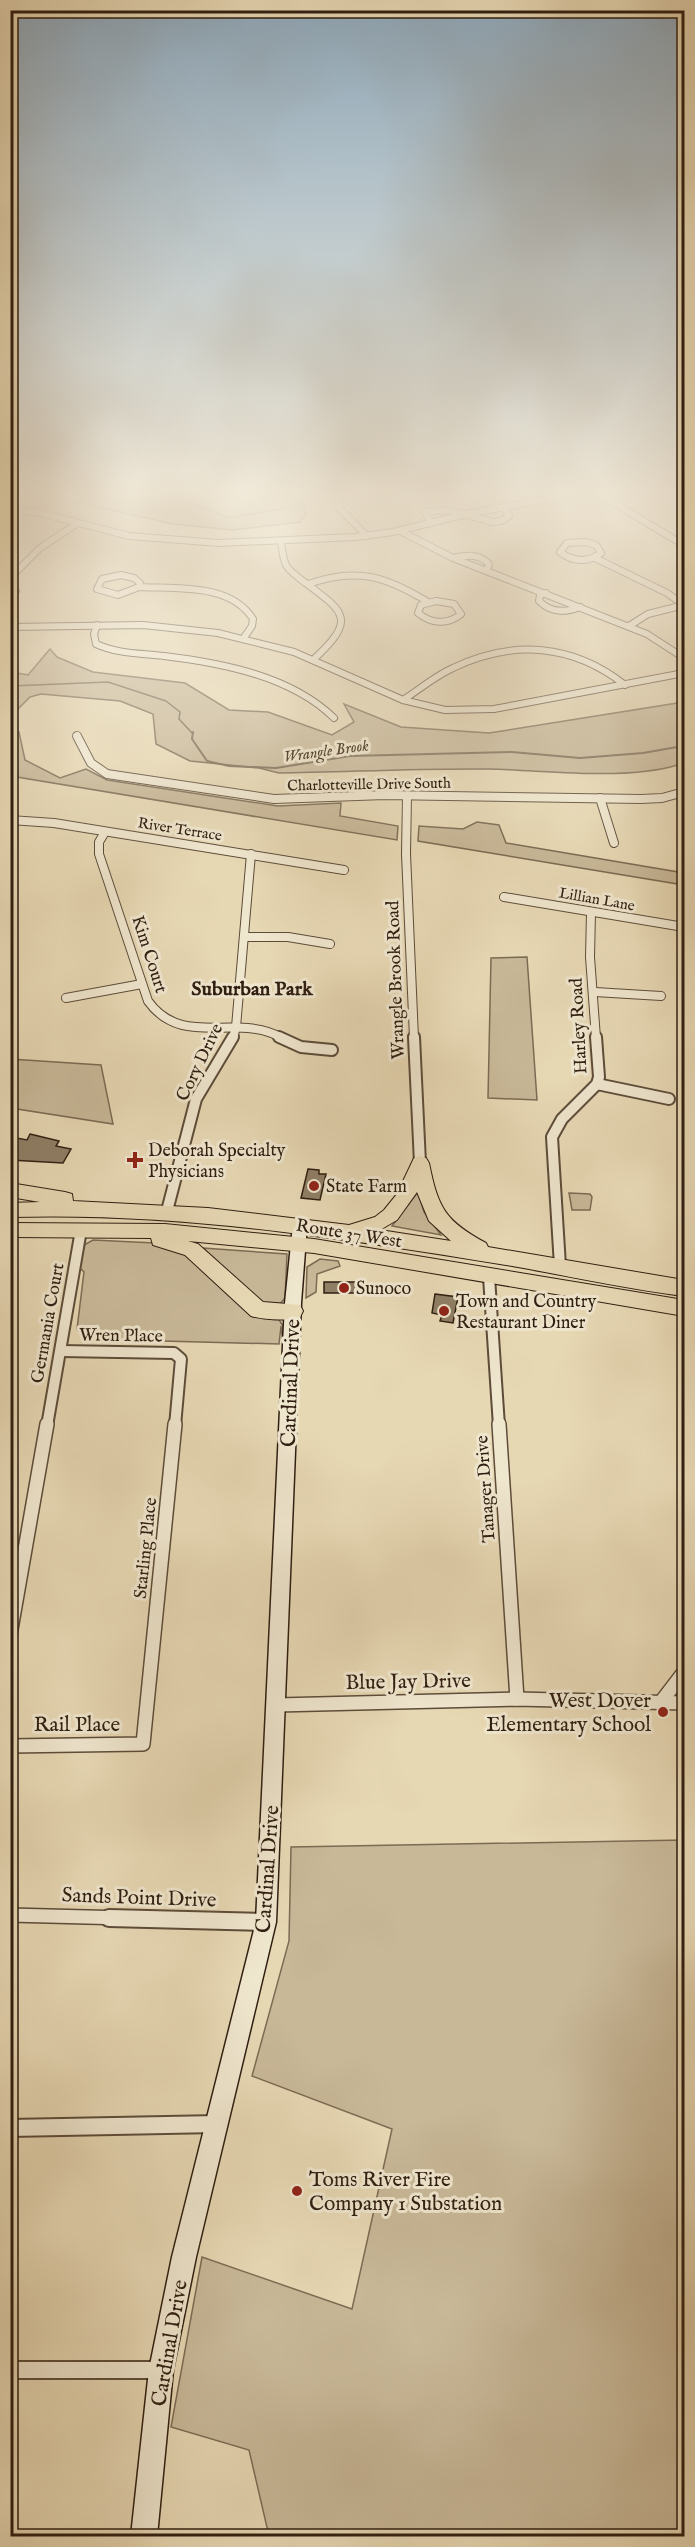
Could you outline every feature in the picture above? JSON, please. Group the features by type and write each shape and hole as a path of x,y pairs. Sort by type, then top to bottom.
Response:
{"highway":[{"path":"336,1230 374,1227 382,1224 400,1204 420,1163"},
{"path":"420,1163 427,1201 436,1218 459,1238 492,1255"},
{"path":"10,1190 54,1196 108,1209"},
{"name":"Route 37 West","path":"10,1210 167,1211 299,1234 489,1277 684,1308"},
{"path":"85,1229 184,1245 206,1261 258,1310 293,1311"},
{"name":"Route 37 West","path":"10,1230 85,1229 299,1234 336,1230 684,1288"}],"street":[{"path":"243,639 252,626 253,619 248,613"},
{"path":"313,660 330,646 340,633 343,623 339,613"},
{"path":"418,613 430,621 446,622 460,613"},
{"path":"595,613 647,634 684,658"},
{"path":"629,626 653,613"},
{"path":"98,626 94,634 96,644 110,652 209,663 256,676 292,689 327,708 334,718"},
{"path":"10,627 164,626 243,639 313,660 403,700 445,710 485,710 684,673"},
{"path":"403,700 452,669 473,659 508,651 549,651 576,655 604,668 625,685"},
{"name":"Charlotteville Drive South","path":"77,736 86,758 93,766 107,774 274,799 407,796 662,798 684,792"},
{"name":"Wrangle Brook Road","path":"407,796 406,863 420,1163"},
{"path":"600,798 614,843"},
{"name":"River Terrace","path":"10,820 54,823 344,870"},
{"name":"Kim Court","path":"105,831 99,842 99,854 151,1008 169,1021 190,1027 258,1028 297,1046 332,1050"},
{"name":"Cory Drive","path":"167,1211 196,1099 231,1043 236,1028 251,854"},
{"name":"Lillian Lane","path":"504,897 684,927"},
{"name":"Harley Road","path":"560,1266 552,1137 562,1119 597,1084 599,1052 590,957 591,912"},
{"path":"244,937 288,937 330,944"},
{"path":"66,998 142,984"},
{"path":"595,992 661,996"},
{"path":"597,1084 669,1099"},
{"name":"Germania Court","path":"10,1635 85,1229"},
{"name":"Cardinal Drive","path":"144,2536 160,2370 184,2257 266,1922 293,1311 299,1234"},
{"name":"Tanager Drive","path":"489,1277 517,1699"},
{"name":"Wren Place","path":"61,1351 174,1353 179,1356"},
{"name":"Starling Place","path":"143,1744 182,1364 179,1356"},
{"path":"661,1702 684,1672"},
{"name":"Blue Jay Drive","path":"277,1705 517,1699 684,1703"},
{"name":"Rail Place","path":"10,1746 143,1744"},
{"name":"Sands Point Drive","path":"10,1915 266,1922"},
{"path":"10,2128 218,2124"},
{"path":"10,2370 160,2370"}],"shaded area":[{"path":"50,649 57,657 93,672 185,683 229,710 268,712 332,735 354,722 344,704 401,727 489,733 684,702 684,763 662,769 614,774 463,769 279,773 259,768 190,761 156,744 153,714 120,701 41,694 30,697 18,709 11,709 11,672 28,675"},
{"path":"10,730 19,732 25,760 60,778 86,769 107,780 278,806 341,803 340,816 398,826 397,840 11,776"},
{"path":"477,822 499,825 506,843 684,873 684,885 418,841 419,826 463,829"},
{"path":"527,957 537,1100 488,1098 491,958"},
{"path":"10,1059 101,1065 113,1124 11,1108"},
{"path":"418,1192 424,1212 441,1235 392,1226"},
{"path":"569,1193 590,1194 592,1197 590,1210 572,1210"},
{"path":"93,1240 155,1243 182,1250 278,1318 283,1326 283,1344 281,1326 279,1344 87,1339 77,1329 84,1272 80,1268 84,1245"},
{"path":"203,1248 287,1254 285,1298 280,1304 266,1307"},
{"path":"320,1259 338,1261 340,1266 317,1274 316,1292 306,1298 307,1267"},
{"path":"684,1840 684,2536 269,2536 249,2450 171,2427 202,2257 352,2309 392,2129 252,2076 289,1941 291,1847"}],"building":[{"path":"30,1134 59,1141 56,1146 71,1149 63,1163 10,1160 10,1149 17,1138 27,1140"},
{"name":"State Farm","path":"308,1169 319,1170 319,1174 326,1174 320,1200 301,1198"},
{"name":"Sunoco","path":"324,1282 365,1282 365,1293 324,1293"},
{"name":"Town and Country Restaurant Diner","path":"435,1294 458,1297 453,1323 440,1321 442,1315 432,1313"}],"waterway":[{"name":"Wrangle Brook","path":"10,686 108,682 166,701 180,712 179,719 193,734"},
{"name":"Wrangle Brook","path":"193,734 192,739 207,761 229,766 276,768 350,756 512,752 580,758 643,753 683,746 684,743"}],"place":[{"name":"Deborah Specialty Physicians","path":"135,1160"},
{"name":"State Farm","path":"314,1186"},
{"name":"Sunoco","path":"344,1288"},
{"name":"Town and Country Restaurant Diner","path":"444,1311"},
{"name":"West Dover Elementary School","path":"663,1712"},
{"name":"Toms River Fire Company 1 Substation","path":"297,2191"}],"district":[{"name":"Suburban Park","path":"252,988"}]}
